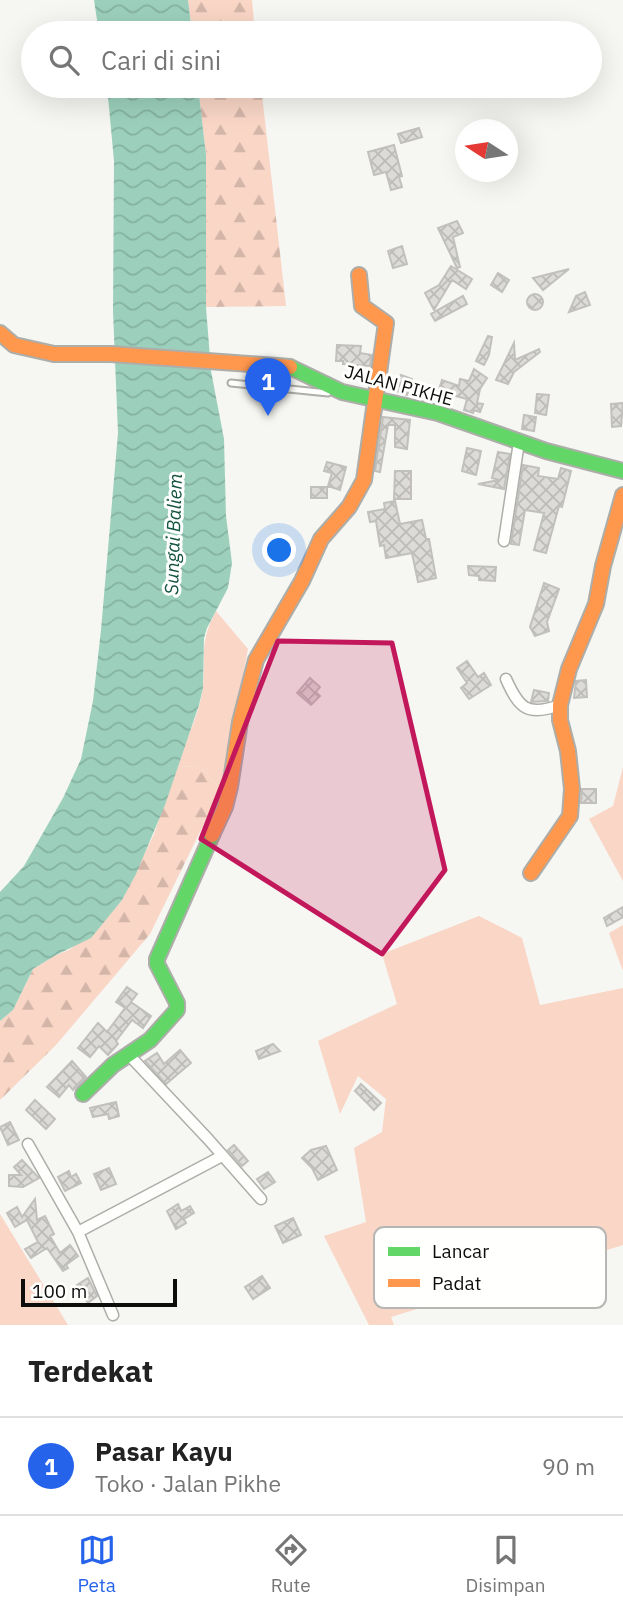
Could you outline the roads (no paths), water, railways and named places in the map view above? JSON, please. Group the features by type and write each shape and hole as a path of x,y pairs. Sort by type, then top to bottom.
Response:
{"main road":[{"path":"83,1094 113,1065 150,1040 177,1010 177,1003 157,964 159,953 225,807 240,722 256,660 302,581 321,539 349,507 364,480 386,323 362,306 359,275"},
{"name":"JALAN PIKHE","path":"0,333 14,345 30,351 54,354 111,354 265,363 290,367 342,392 438,413 519,442 623,471"},
{"path":"531,873 570,816 572,789 568,751 560,720 560,705 569,669 596,604 603,566 623,495"}],"street":[{"path":"504,541 519,442"},
{"path":"506,679 514,697 523,707 540,712 560,705"},
{"path":"129,1055 261,1199"},
{"path":"28,1144 78,1232 113,1315"},
{"path":"78,1232 222,1156"}],"lane":[{"path":"231,383 328,393 342,392"}],"water":[{"path":"94,0 188,0 191,21 97,21"},
{"name":"Sungai Baliem","path":"108,98 199,98 206,155 206,307 211,371 224,439 226,516 232,563 228,588 204,638 203,688 199,705 165,805 136,874 122,900 91,938 33,969 13,1010 0,1021 0,892 24,866 63,798 81,759 93,701 118,433 113,311 114,161"}],"place":[{"name":"Pasar Kayu","path":"268,416"}]}
